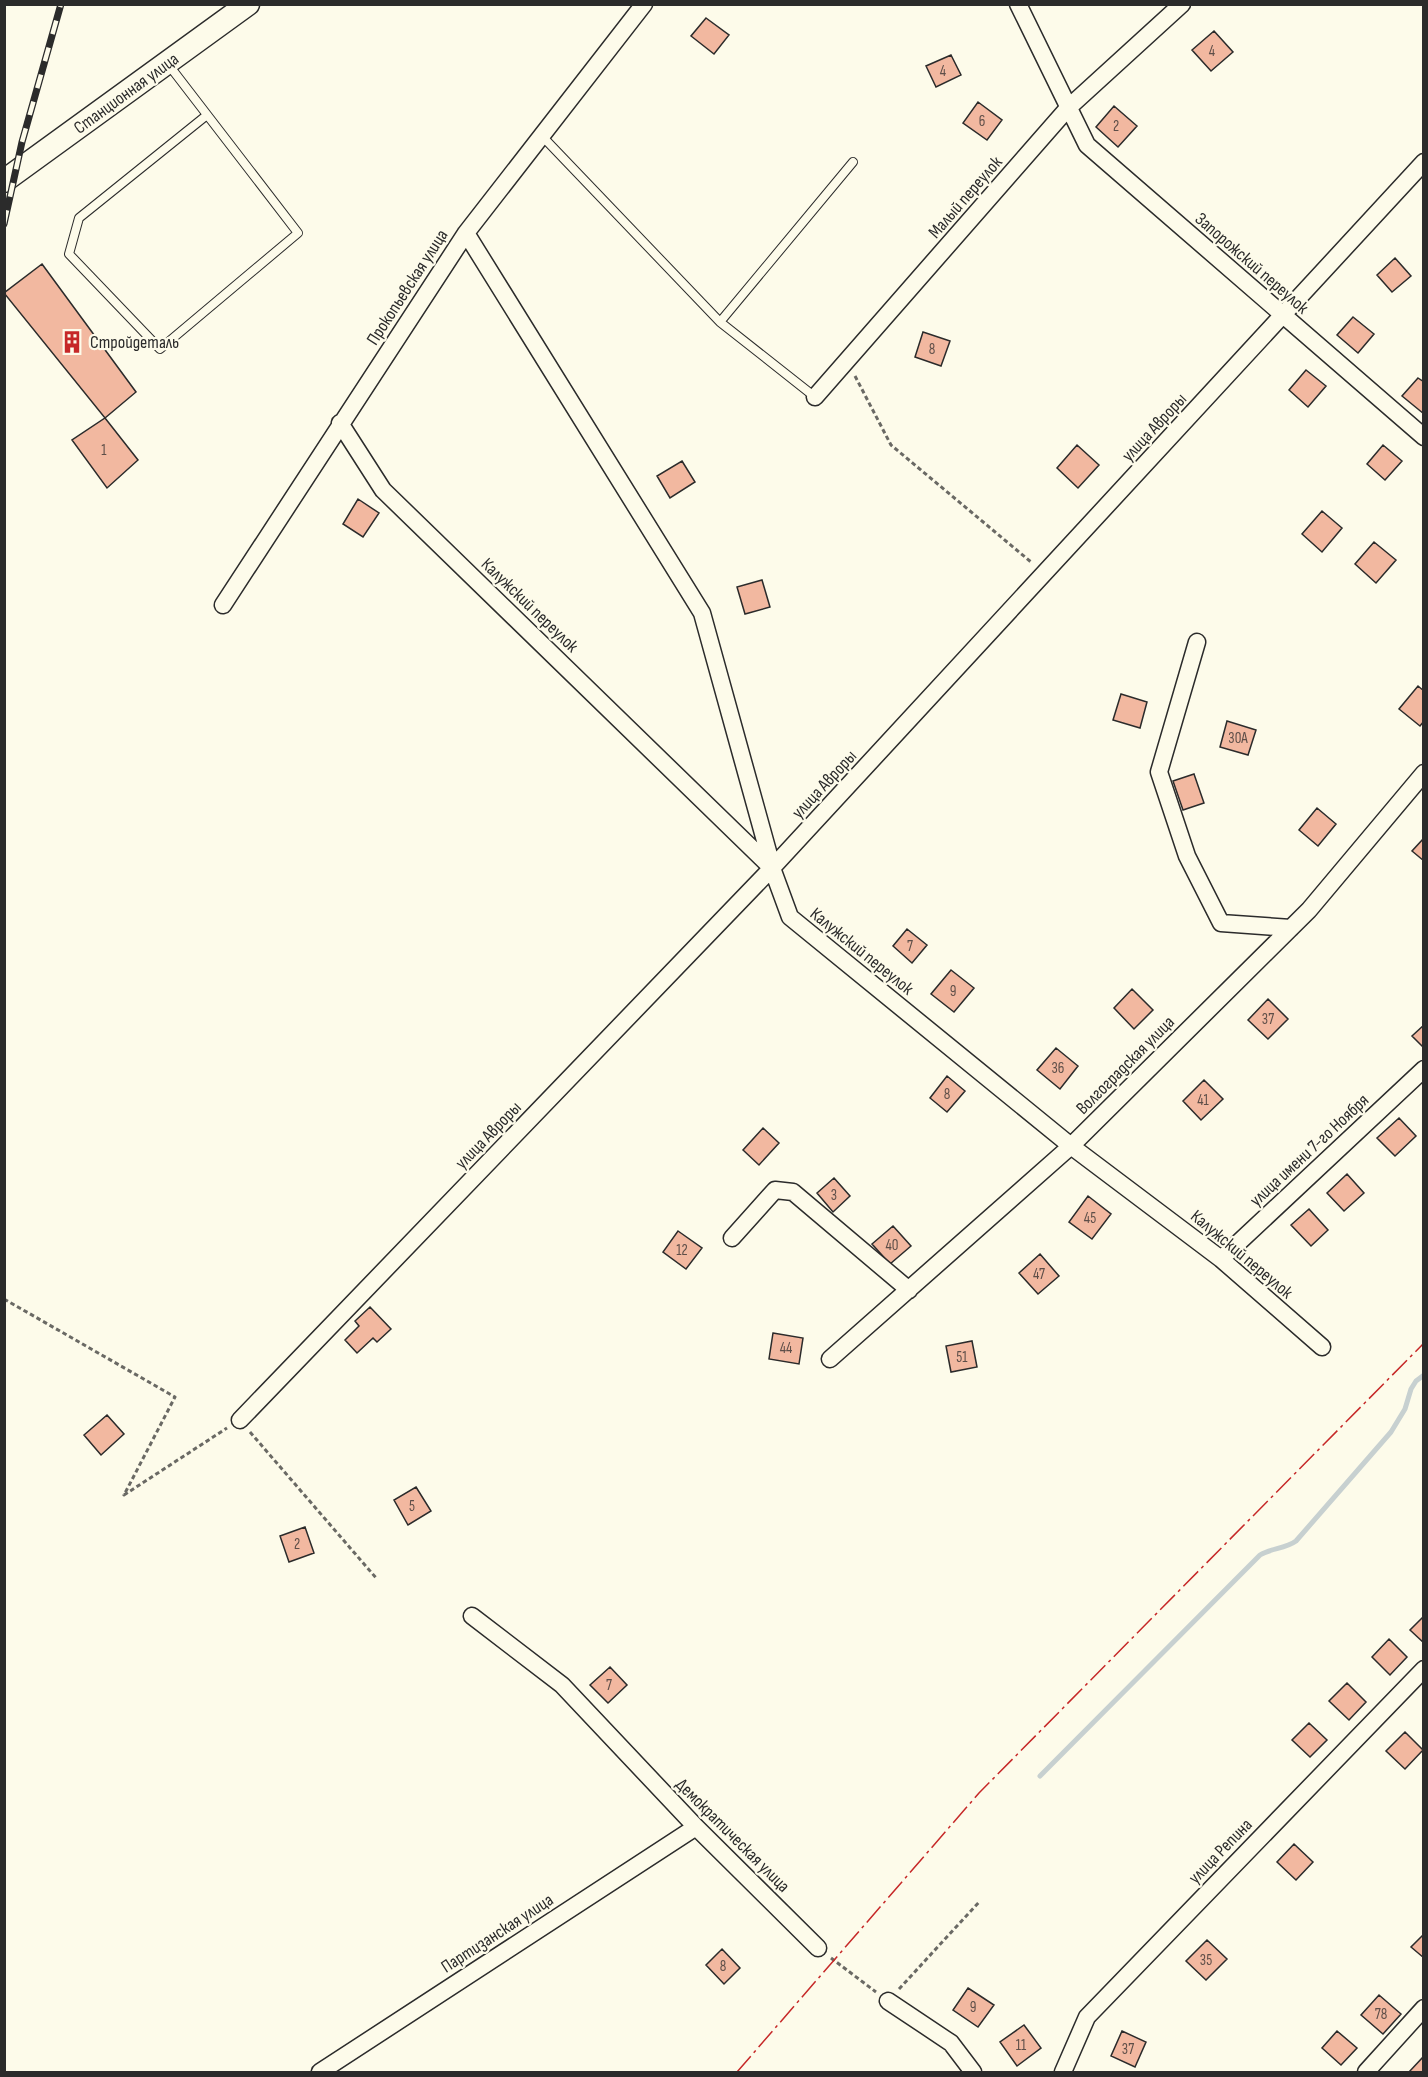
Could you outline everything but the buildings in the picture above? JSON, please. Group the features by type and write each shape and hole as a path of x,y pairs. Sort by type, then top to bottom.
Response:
{"main road":[{"name":"Станционная улица","path":"4,181 248,4"}],"street":[{"name":"Прокопьевская улица","path":"224,605 340,423 466,233 644,4"},
{"path":"1018,4 1068,108"},
{"name":"Малый переулок","path":"815,397 1068,108 1182,4"},
{"name":"Запорожский переулок","path":"1068,108 1088,145 1424,436"},
{"name":"улица Авроры","path":"240,1420 772,868 1424,162"},
{"path":"466,233 702,613 772,868"},
{"name":"Калужский переулок","path":"340,423 383,490 772,868 790,917 1071,1146 1221,1259 1322,1347"},
{"path":"1197,642 1159,772 1187,856 1221,923 1291,928"},
{"name":"Волгоградская улица","path":"830,1359 1071,1146 1309,910 1424,773"},
{"name":"улица имени 7-го Ноября","path":"1221,1259 1424,1069"},
{"path":"732,1238 775,1190 793,1192 909,1290"},
{"name":"Демократическая улица","path":"472,1616 562,1684 696,1827 818,1948"},
{"name":"улица Репина","path":"1063,2073 1087,2017 1424,1669"},
{"name":"Партизанская улица","path":"320,2073 696,1827"},
{"path":"888,2001 951,2043 973,2073"},
{"path":"1366,2073 1424,2008"}],"lane":[{"path":"167,63 298,233 160,349 69,254 78,218 207,115"},
{"path":"542,136 720,322 815,397"},
{"path":"720,322 853,162"}],"path":[{"path":"847,361 891,445 1044,574"},
{"path":"4,1299 175,1397 124,1496 240,1420 376,1579"},
{"path":"818,1948 888,2001 980,1900"}],"waterway":[{"path":"1040,1776 1260,1555 1296,1541 1391,1432 1405,1409 1411,1389 1424,1375"}],"railway":[{"path":"4,224 22,142 61,4"}],"power":[{"path":"737,2072 979,1793 1424,1343"}],"place":[{"name":"Стройдеталь","path":"72,342"}]}
